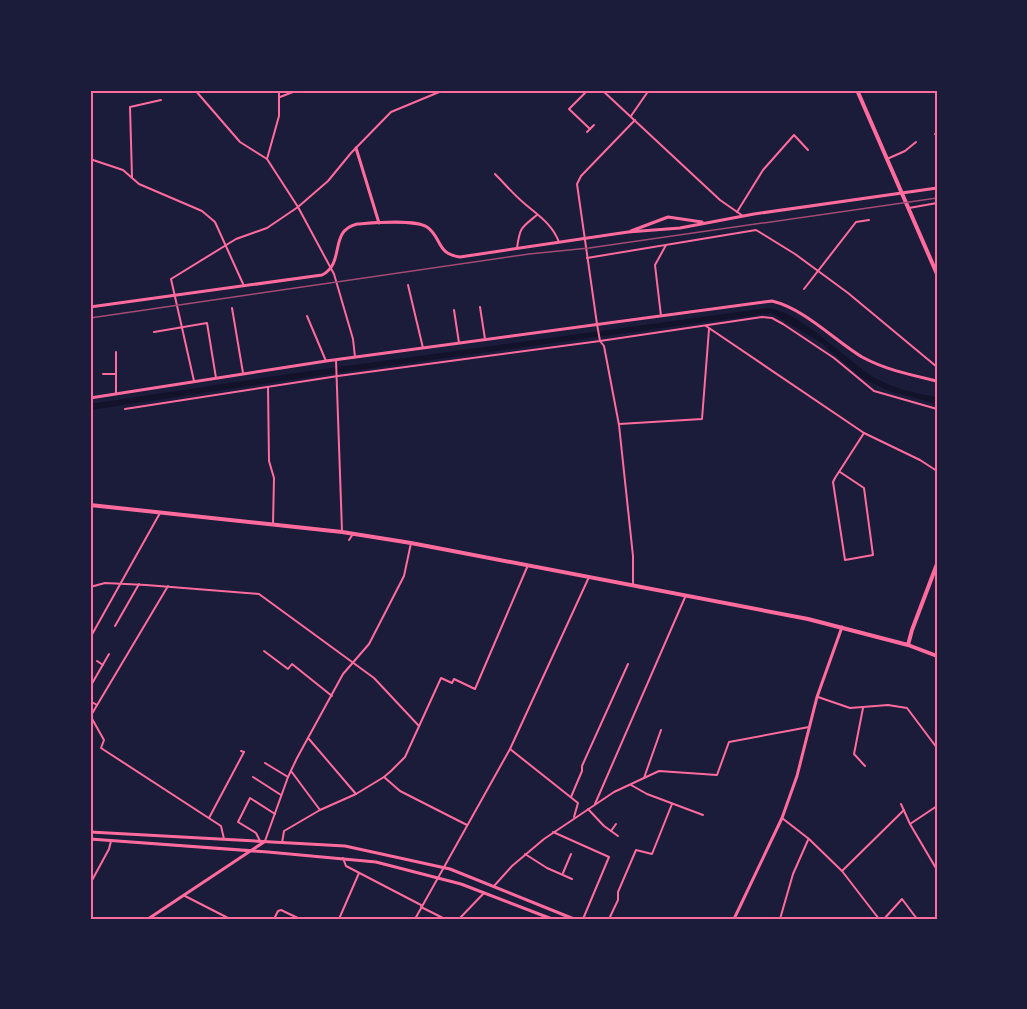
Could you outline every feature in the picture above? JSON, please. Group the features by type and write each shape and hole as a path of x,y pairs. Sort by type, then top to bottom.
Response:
{"main road":[{"path":"857,90 937,274"},
{"path":"90,505 342,532 411,543 842,627 908,645 937,656"},
{"path":"908,645 937,564"}],"street":[{"path":"195,90 240,142 267,159 298,207 334,274 350,328 355,357"},
{"path":"267,159 279,116 279,90"},
{"path":"280,97 298,90"},
{"path":"194,381 171,279 238,238 267,228 298,207 328,181 391,112 444,90"},
{"path":"588,90 568,109 590,129"},
{"path":"602,90 720,200 743,216"},
{"path":"631,116 649,90"},
{"path":"132,177 130,107 161,100"},
{"path":"633,586 633,556 619,424 604,346 597,326 578,180 635,120"},
{"path":"587,132 594,125"},
{"path":"737,212 763,170 794,135 808,150"},
{"path":"887,159 905,151 916,142"},
{"path":"356,148 379,224"},
{"path":"90,159 123,171 139,184 202,211 215,222 244,286"},
{"path":"495,174 524,204 553,229 560,242"},
{"path":"90,307 322,275 330,270 336,259 339,238 346,228 355,224 423,225 432,232 443,250 453,256 464,256 628,232 669,229 937,188"},
{"path":"909,208 937,203"},
{"path":"517,248 519,231 528,220 538,214"},
{"path":"628,232 668,217 704,223"},
{"path":"804,289 855,222 869,220"},
{"path":"587,258 756,230 818,271 937,367"},
{"path":"661,316 655,265 666,245"},
{"path":"408,285 423,348"},
{"path":"90,398 326,361 597,326 765,301 778,302 822,328 862,357 894,371 937,381"},
{"path":"480,307 485,339"},
{"path":"232,308 243,373"},
{"path":"454,310 459,343"},
{"path":"307,316 326,361"},
{"path":"125,409 337,375 762,317 772,318 783,324 834,358 874,391 937,409"},
{"path":"154,332 207,323 216,378"},
{"path":"706,325 864,433 920,460 937,471"},
{"path":"619,424 702,419 709,329"},
{"path":"116,352 116,394"},
{"path":"336,361 342,532"},
{"path":"103,374 116,374"},
{"path":"268,387 269,461 274,478 273,525"},
{"path":"840,472 864,488 873,555 845,560 833,482 864,433"},
{"path":"90,638 160,513"},
{"path":"349,540 353,534"},
{"path":"148,919 265,842 291,771 343,674 369,644 404,576 411,543"},
{"path":"282,843 284,831 384,777 405,757 441,678 452,682 454,679 475,688 528,565"},
{"path":"415,919 510,749 589,577"},
{"path":"90,587 105,584 139,584 259,594 374,678 420,726"},
{"path":"115,626 139,584"},
{"path":"168,586 90,717 104,740 102,748 221,826 224,839"},
{"path":"595,804 686,596"},
{"path":"734,919 782,818 797,776 818,697 842,627"},
{"path":"264,651 288,669 292,664 332,696"},
{"path":"90,687 109,654"},
{"path":"97,661 103,664"},
{"path":"571,797 582,766 628,664"},
{"path":"818,697 850,708 888,705 907,708 937,748"},
{"path":"90,701 97,705"},
{"path":"863,708 854,754 865,766"},
{"path":"494,886 525,854 554,832 595,804 644,778 659,771 717,775 729,742 809,727"},
{"path":"644,778 661,730"},
{"path":"308,739 356,794"},
{"path":"510,749 578,803 574,818"},
{"path":"209,818 244,752 241,750"},
{"path":"265,763 288,777"},
{"path":"291,771 321,810"},
{"path":"253,777 282,795"},
{"path":"384,777 400,791 466,825"},
{"path":"631,785 647,794 703,815"},
{"path":"260,841 256,833 238,822 250,798 275,814"},
{"path":"609,919 636,849 652,854 672,804"},
{"path":"901,804 910,824 937,869"},
{"path":"910,824 937,806"},
{"path":"588,809 618,836"},
{"path":"842,872 904,810"},
{"path":"782,818 809,839 842,872 879,919"},
{"path":"611,831 616,824"},
{"path":"90,832 345,846 443,867 574,919"},
{"path":"554,832 609,857 583,919"},
{"path":"90,839 251,850 376,862 438,877 484,892 552,919"},
{"path":"780,919 793,874 809,839"},
{"path":"90,884 111,841"},
{"path":"525,854 572,879"},
{"path":"562,874 571,854"},
{"path":"343,858 346,866 445,919"},
{"path":"339,919 359,873"},
{"path":"459,919 484,892"},
{"path":"183,895 230,919"},
{"path":"884,919 902,899 917,919"},
{"path":"274,919 278,911 282,910 300,919"}],"shaded area":[{"path":"768,308 781,311 809,327 882,382 897,388 937,397 937,404 889,391 862,378 820,342 771,313 343,372 90,410 90,404 303,372"}],"railway":[{"path":"90,318 937,198"}]}
